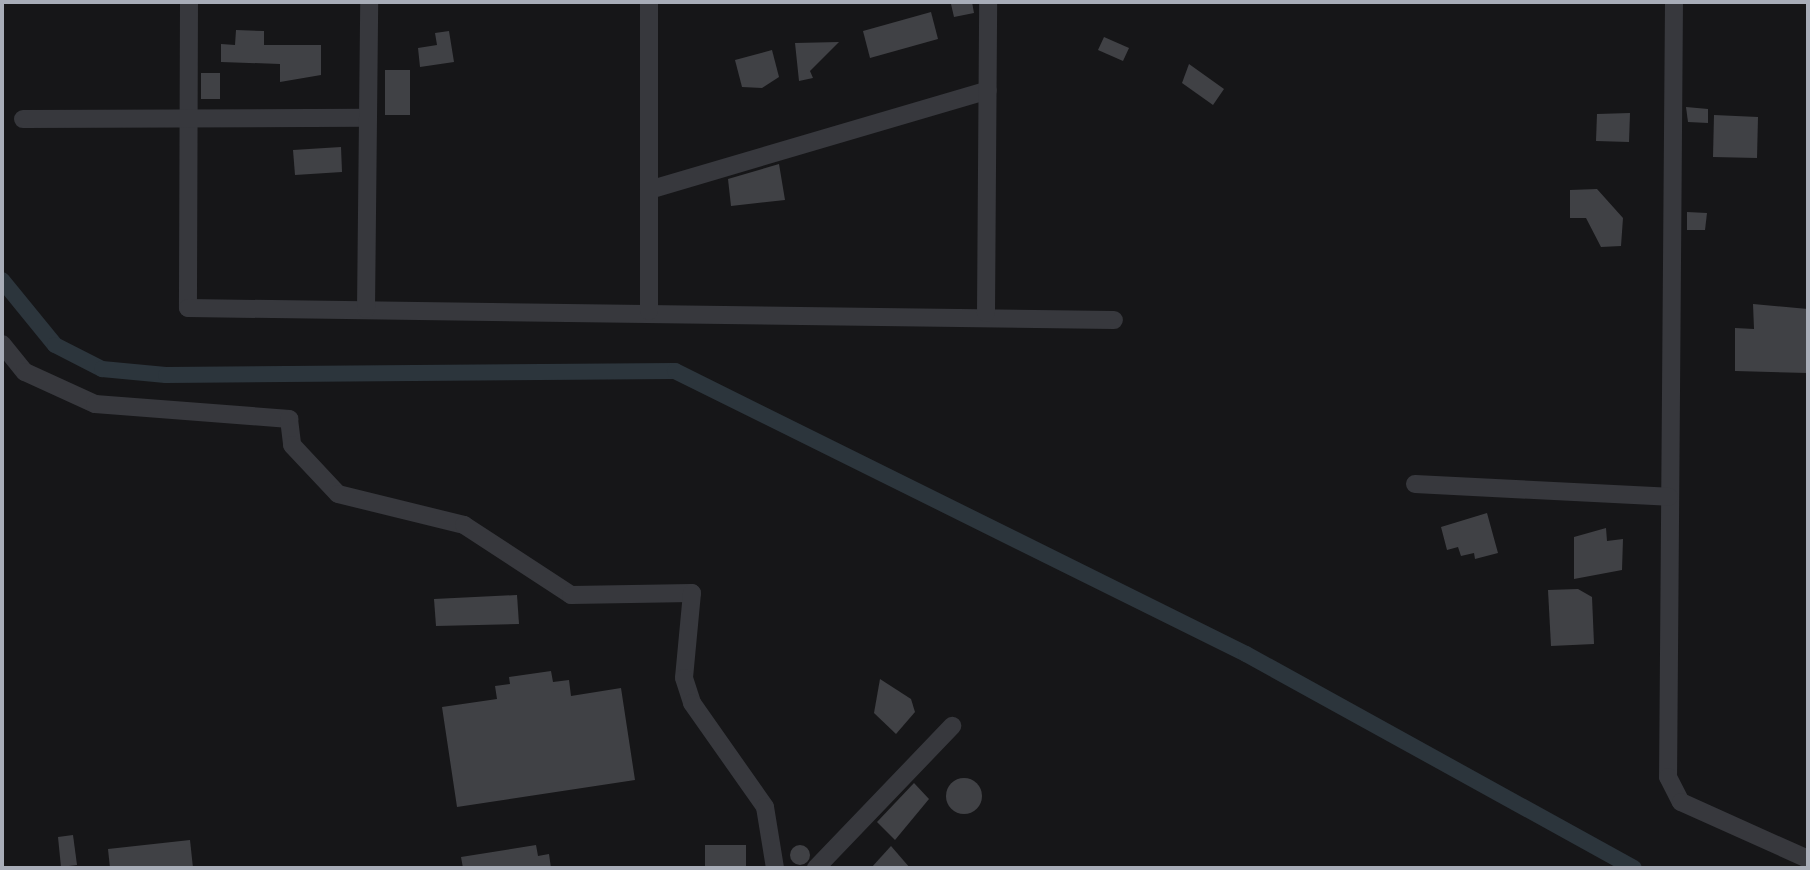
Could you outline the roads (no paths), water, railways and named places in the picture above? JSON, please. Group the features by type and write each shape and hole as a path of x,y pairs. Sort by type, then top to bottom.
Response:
{"street":[{"path":"189,2 188,308 986,313 1114,320"},
{"path":"366,309 369,2"},
{"path":"649,2 649,311"},
{"path":"986,313 988,2"},
{"path":"1674,2 1669,497 1672,791 1694,809 1808,859"},
{"path":"649,190 988,90"},
{"path":"23,119 368,118"},
{"path":"2,344 25,372 95,404 289,419 292,445 338,494 464,525 571,595 692,593 684,678 692,703 765,807 775,868"},
{"path":"1415,484 1669,497"},
{"path":"816,868 952,726"}],"waterway":[{"path":"2,280 55,345 102,369 166,375 675,371 1246,654 1634,868"}]}
